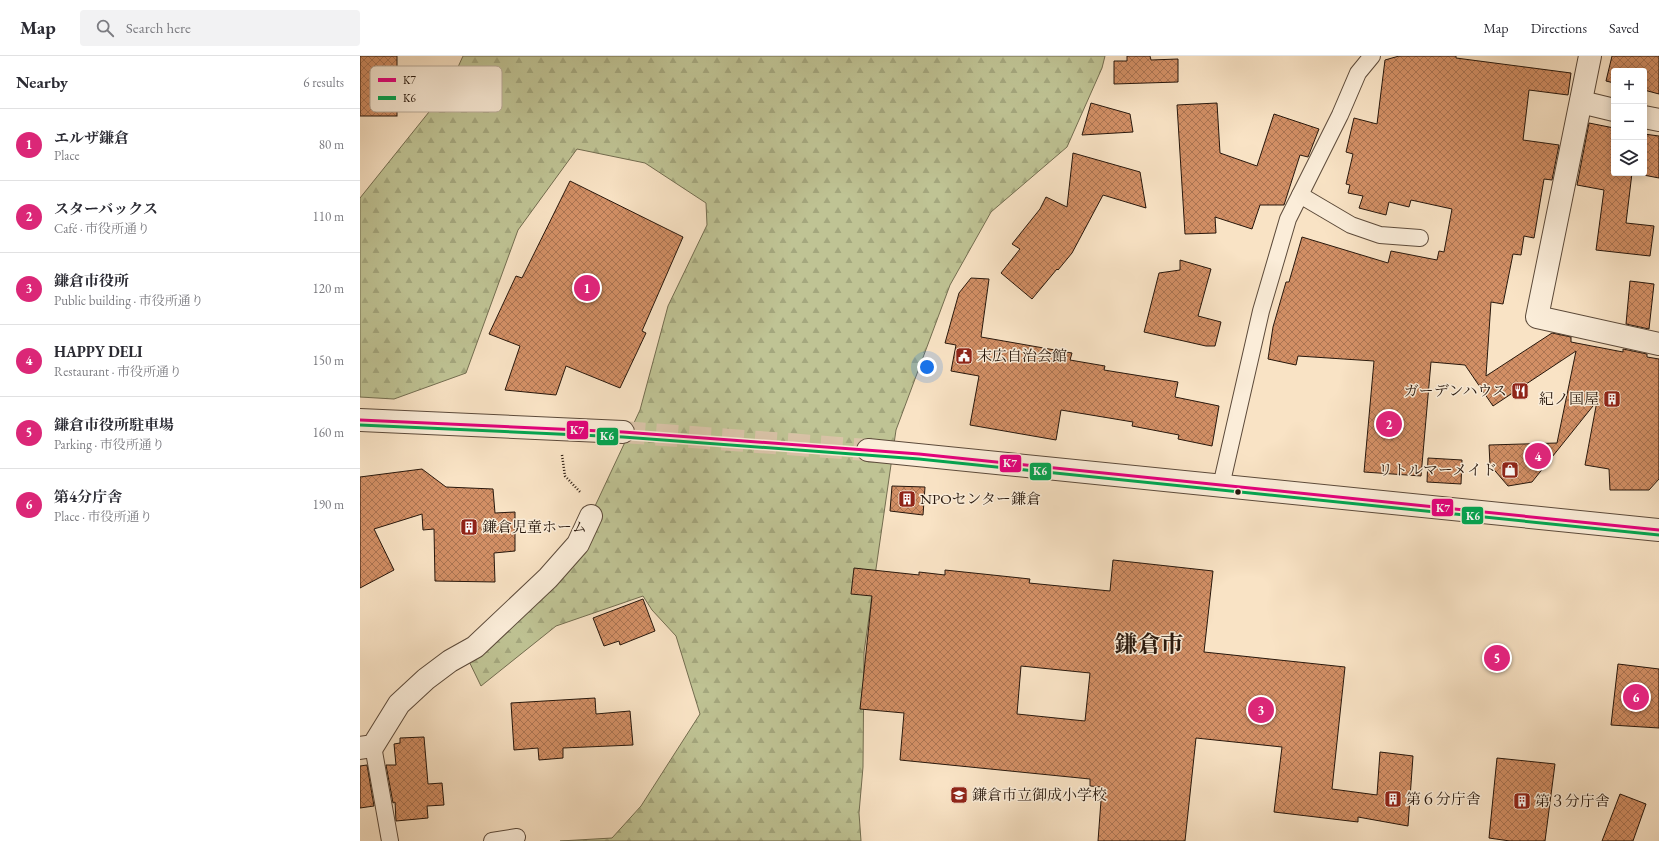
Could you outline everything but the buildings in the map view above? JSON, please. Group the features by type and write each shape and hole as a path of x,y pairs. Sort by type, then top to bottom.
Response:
{"street":[{"path":"1590,56 1536,318 1659,344"},
{"path":"1581,102 1611,109"},
{"path":"1647,118 1659,120"},
{"path":"360,420 623,432"},
{"path":"868,450 1659,530"},
{"path":"367,747 399,704 426,679 450,661 475,647 548,578 578,544 591,516"}],"lane":[{"path":"1221,486 1261,311 1288,219 1340,115 1358,72 1372,56"},
{"path":"1300,195 1351,225 1380,235 1420,238"},
{"path":"367,747 390,841"},
{"path":"492,841 517,837"}],"green space":[{"path":"463,56 1105,56 1102,68 1067,147 991,212 950,285 896,430 864,652 863,767 859,813 861,841 560,841 612,838 641,806 700,714 676,636 652,610 643,596 556,626 481,686 463,649 581,536 640,410 668,306 707,225 706,203 645,163 577,149 518,230 466,373 394,399 360,397 360,198 429,112 502,112 502,66 458,66"}],"tunnel":[{"path":"623,432 868,450"}],"transit line":[{"name":"K7","path":"360,420 623,432 919,454 1659,530"},
{"name":"K6","path":"360,425 623,437 919,459 1659,535"}],"place":[{"name":"エルザ鎌倉","path":"587,288"},
{"name":"末広自治会館","path":"964,356"},
{"name":"ガーデンハウス","path":"1520,391"},
{"name":"紀ノ国屋","path":"1612,399"},
{"name":"スターバックス","path":"1389,424"},
{"name":"HAPPY DELI","path":"1538,456"},
{"name":"リトルマーメイド","path":"1510,470"},
{"name":"NPOセンター鎌倉","path":"907,499"},
{"name":"鎌倉児童ホーム","path":"469,527"},
{"name":"鎌倉市役所駐車場","path":"1497,658"},
{"name":"第4分庁舎","path":"1636,697"},
{"name":"鎌倉市役所","path":"1261,710"},
{"name":"鎌倉市立御成小学校","path":"959,795"},
{"name":"第６分庁舎","path":"1393,799"},
{"name":"第３分庁舎","path":"1522,801"}],"district":[{"name":"鎌倉市","path":"1149,644"}]}
